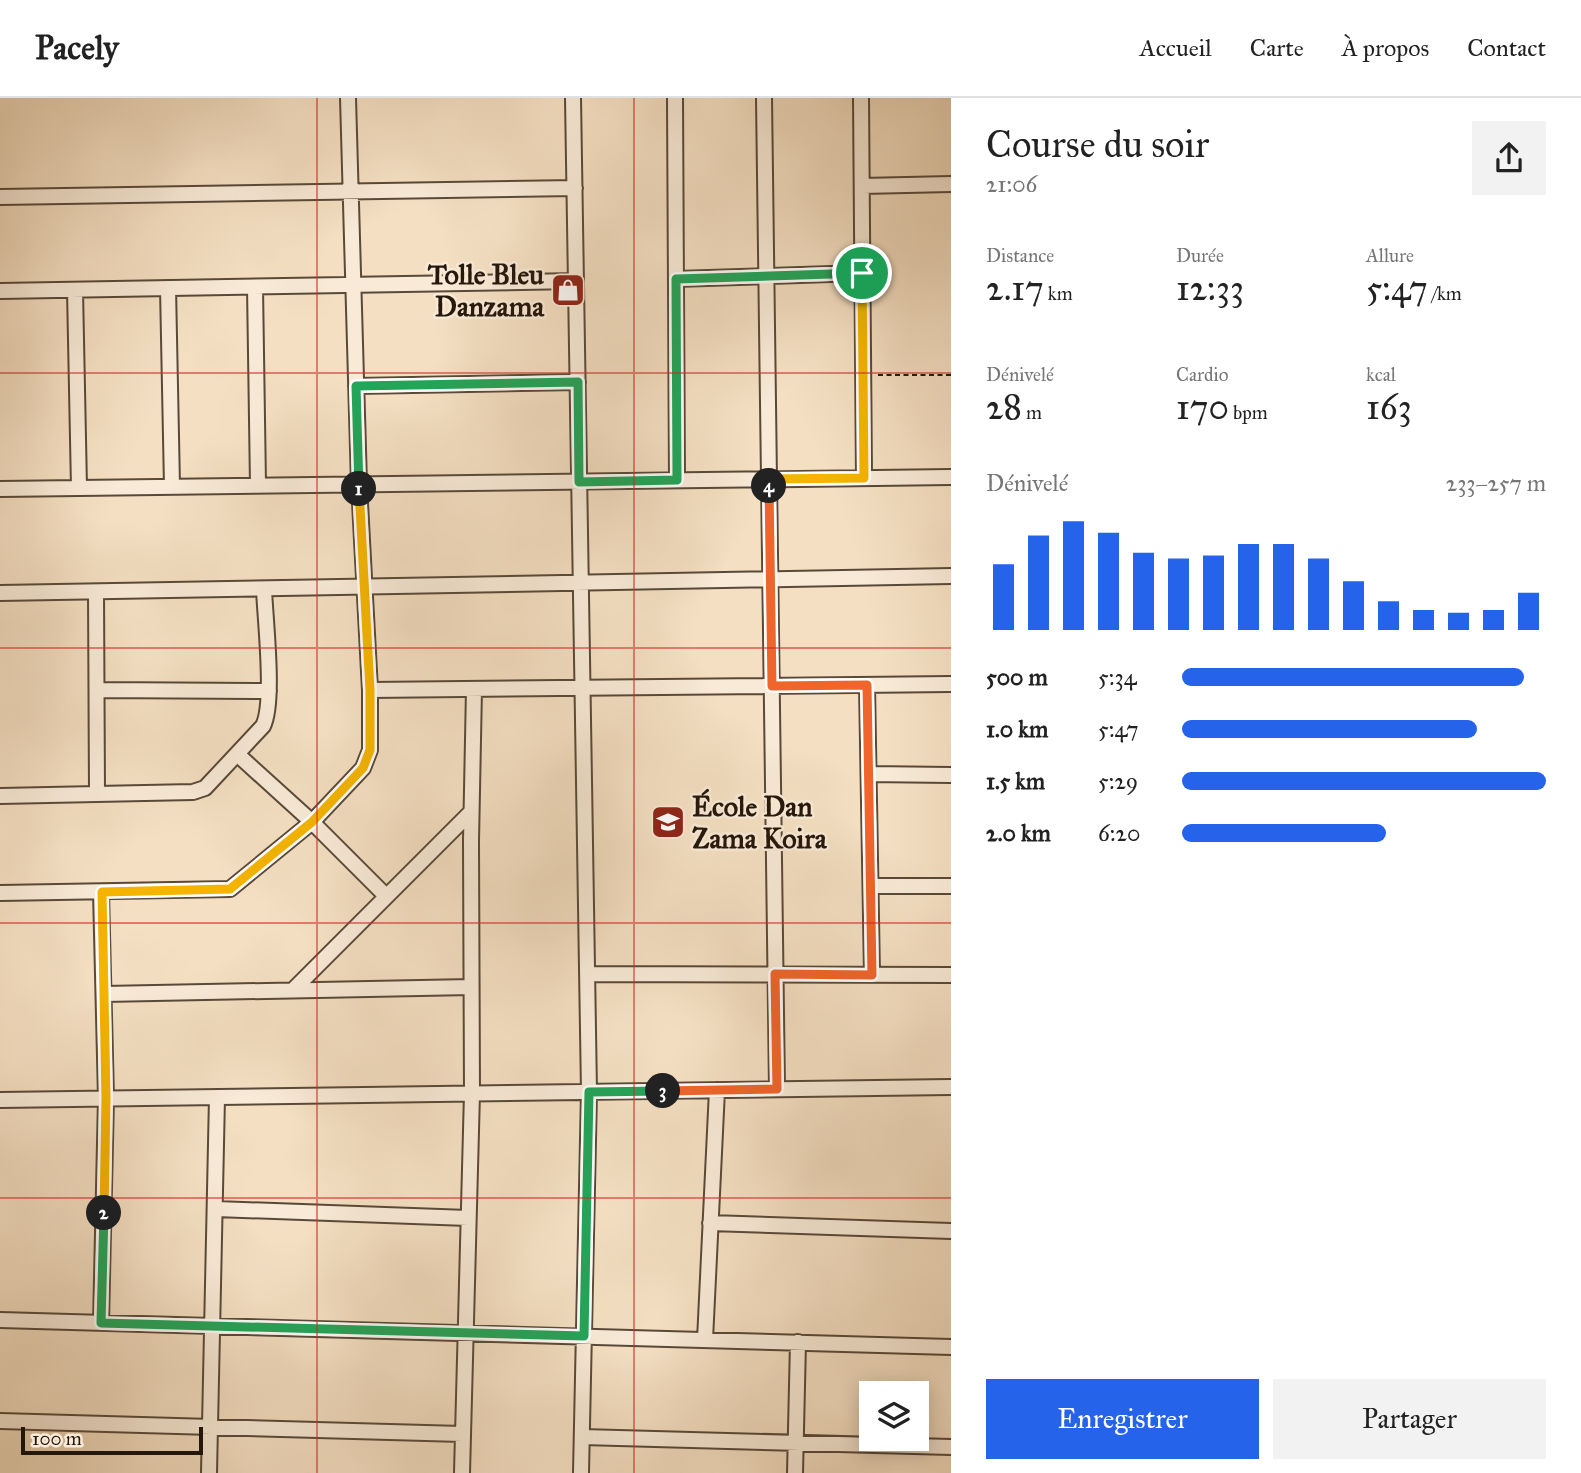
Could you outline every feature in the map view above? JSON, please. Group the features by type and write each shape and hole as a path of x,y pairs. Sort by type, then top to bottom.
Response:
{"street":[{"path":"0,894 230,889 312,822 363,768 368,758 370,690 359,484 348,98"},
{"path":"573,98 589,1092 581,1473"},
{"path":"675,98 677,480"},
{"path":"764,98 777,1089"},
{"path":"861,98 864,478"},
{"path":"862,186 951,184"},
{"path":"0,197 575,188"},
{"path":"676,279 862,273"},
{"path":"0,291 576,281"},
{"path":"255,287 258,485"},
{"path":"168,288 172,486"},
{"path":"75,290 79,488"},
{"path":"356,386 578,382"},
{"path":"0,489 951,477"},
{"path":"0,593 951,576"},
{"path":"0,796 205,788 267,719 269,691 264,589"},
{"path":"96,592 97,793"},
{"path":"370,690 951,684"},
{"path":"867,685 872,975"},
{"path":"461,1473 472,1093 471,811 474,689"},
{"path":"97,690 269,691"},
{"path":"237,754 312,822 386,896"},
{"path":"869,774 951,775"},
{"path":"293,990 471,811"},
{"path":"871,886 951,886"},
{"path":"101,1323 106,1098 102,892"},
{"path":"587,974 951,975"},
{"path":"104,994 471,987"},
{"path":"0,1100 951,1087"},
{"path":"705,1340 717,1090"},
{"path":"209,1473 217,1097"},
{"path":"216,1209 468,1218"},
{"path":"710,1223 951,1231"},
{"path":"0,1320 951,1347"},
{"path":"795,1473 798,1342"},
{"path":"0,1421 462,1434"},
{"path":"582,1437 951,1447"}],"path":[{"path":"863,376 951,375"}],"place":[{"name":"Tolle Bleu Danzama","path":"568,290"},
{"name":"École Dan Zama Koira","path":"668,822"}],"route":[{"path":"862,273 864,478 769,479 771,633 772,686 867,685 872,975 775,974 777,1089 589,1092 584,1336 101,1323 106,1098 102,892 222,891 235,887 312,822 363,768 370,750 370,690 356,386 578,382 579,482 677,480 676,279 862,273"}]}
